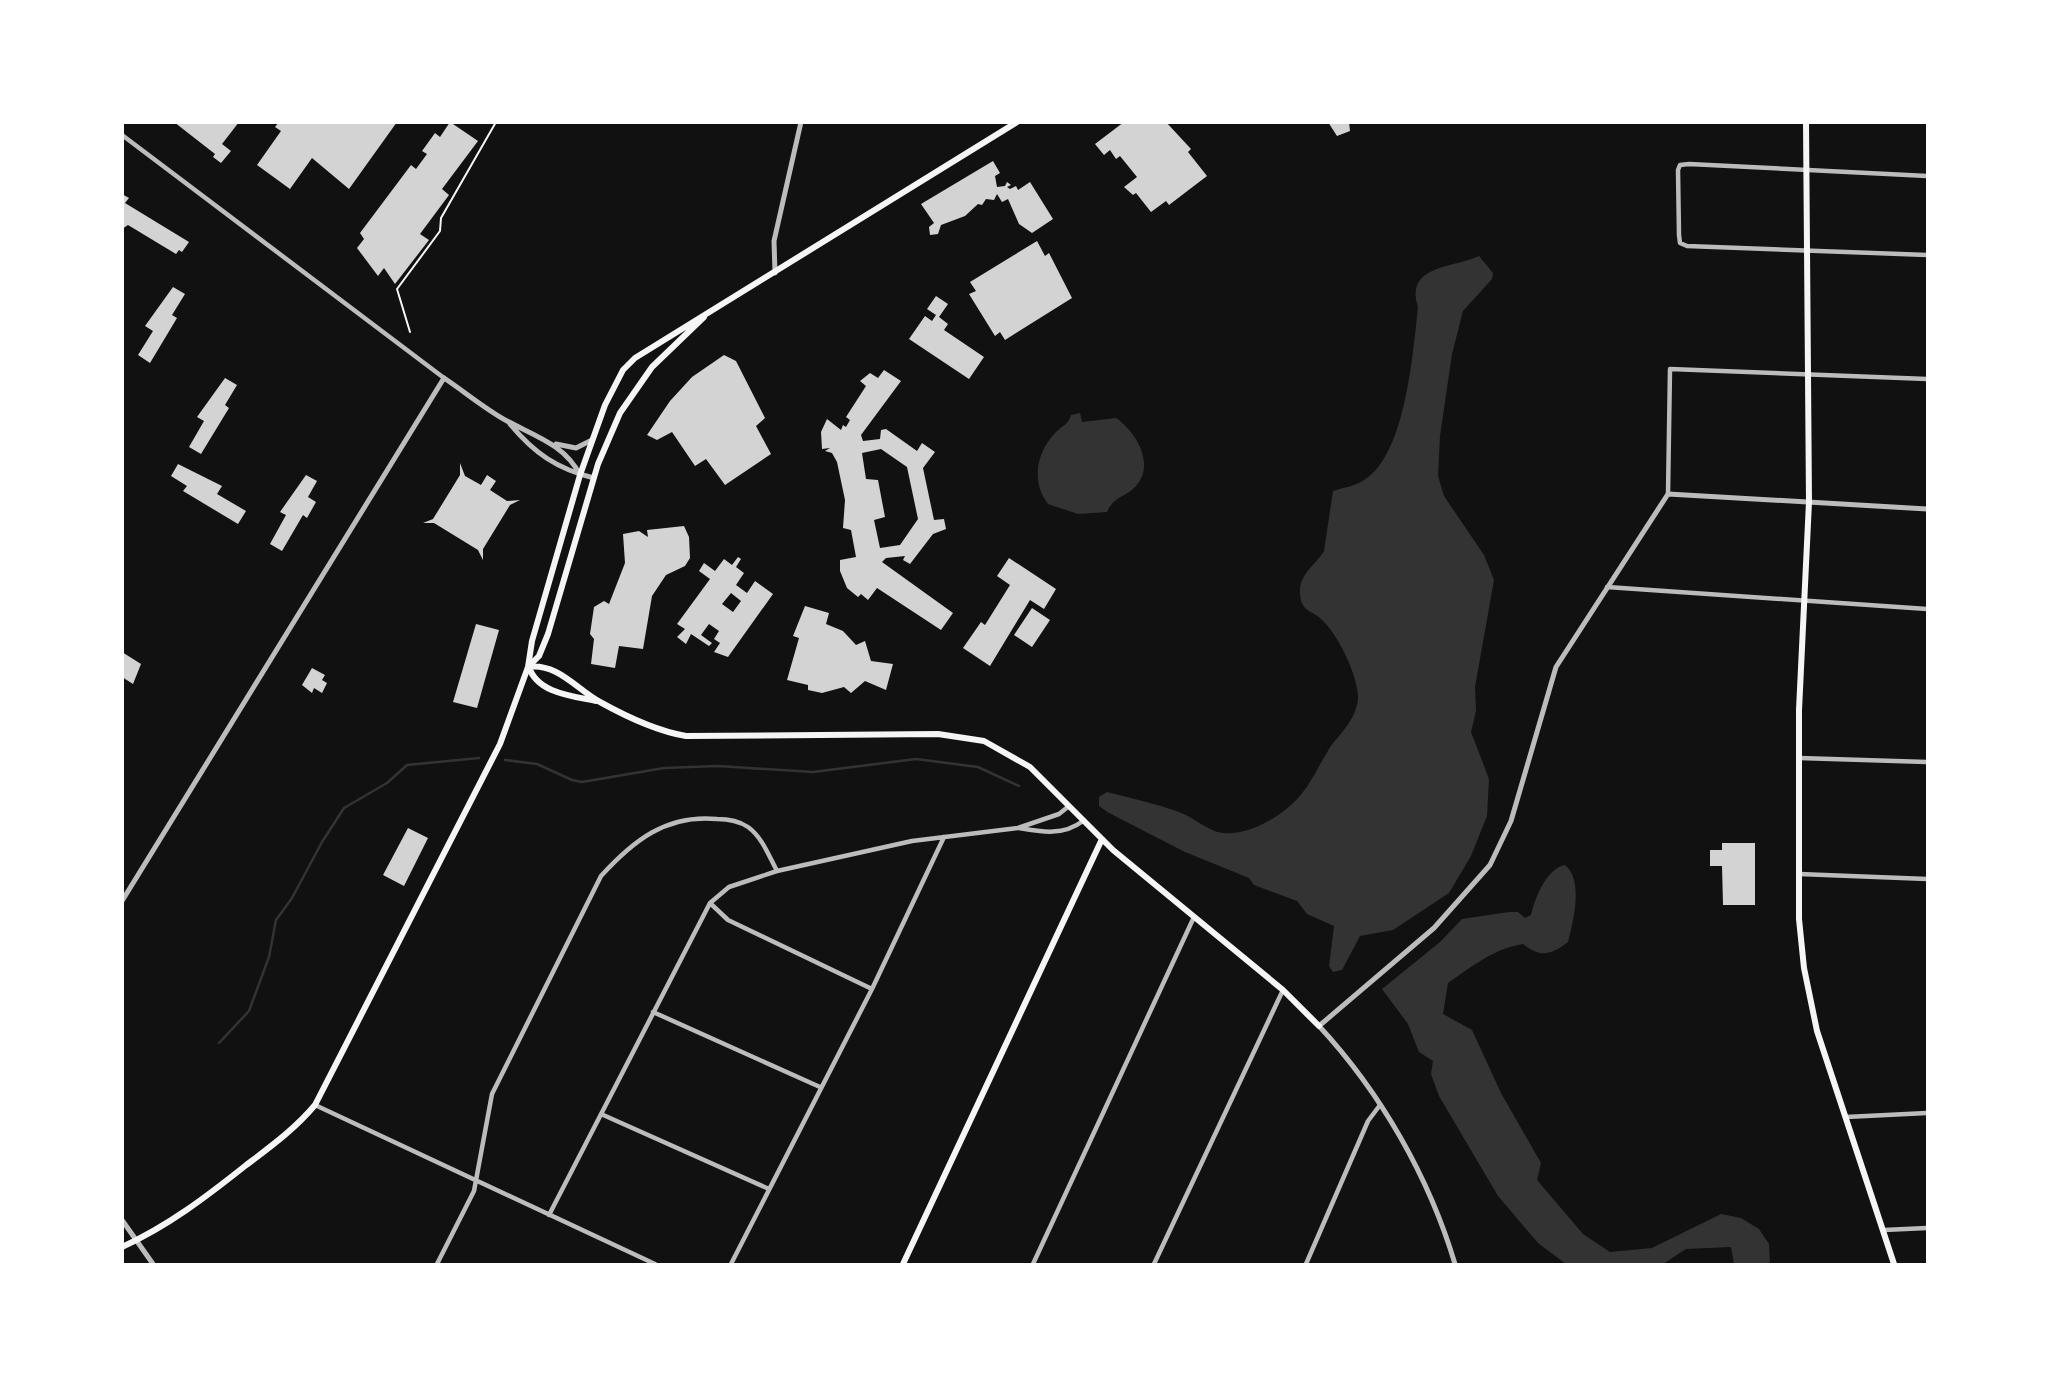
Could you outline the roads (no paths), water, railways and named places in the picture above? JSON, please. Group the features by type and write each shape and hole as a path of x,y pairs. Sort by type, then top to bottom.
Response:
{"main road":[{"path":"122,1247 162,1228 211,1193 290,1131 315,1105 488,770 528,667 532,641 592,440 615,384 635,358 1017,122"},
{"path":"1806,122 1809,502 1802,602 1798,758 1799,919 1808,992 1817,1031 1894,1265"},
{"path":"528,667 539,656 548,634 594,478 611,431 635,387 681,336 722,303"},
{"path":"528,667 550,667 598,701 651,727 686,736 938,734 971,738 1019,759 1102,839 1283,990 1319,1026"},
{"path":"528,667 533,679 543,687 598,701"},
{"path":"903,1265 1102,839"}],"street":[{"path":"775,272 774,242 801,122"},
{"path":"122,135 444,378 508,421 568,449 592,440"},
{"path":"1927,176 1680,164 1680,243 1687,246 1927,256"},
{"path":"1455,1265 1423,1182 1380,1105 1319,1026 1434,928 1490,865 1511,821 1553,674 1668,494 1670,369 1927,379"},
{"path":"122,901 444,378"},
{"path":"508,421 522,439 554,464 594,478"},
{"path":"552,443 571,461 580,475"},
{"path":"1668,494 1927,509"},
{"path":"1607,586 1927,609"},
{"path":"1798,758 1927,762"},
{"path":"550,1215 710,904 729,887 777,871 912,841 1018,828 1059,814 1069,806"},
{"path":"437,1265 470,1200 492,1094 601,876 626,849 644,835 684,820 727,820 746,825 759,838 777,871"},
{"path":"1018,828 1059,832 1073,828 1083,821"},
{"path":"731,1265 872,989 944,837"},
{"path":"1798,874 1927,879"},
{"path":"710,904 728,920 872,989"},
{"path":"1033,1265 1194,917"},
{"path":"1154,1265 1283,990"},
{"path":"653,1012 820,1087"},
{"path":"315,1105 655,1265"},
{"path":"1306,1265 1368,1121 1380,1105"},
{"path":"1846,1116 1927,1113"},
{"path":"601,1114 769,1189"},
{"path":"122,1220 139,1240 153,1265"},
{"path":"1884,1230 1927,1228"}],"waterway":[{"path":"219,1043 249,1011 269,957 276,920 292,898 344,808 387,783 407,765 479,758"},
{"path":"505,760 537,764 582,782 664,768 718,766 813,772 916,759 978,767 1019,786"}]}
